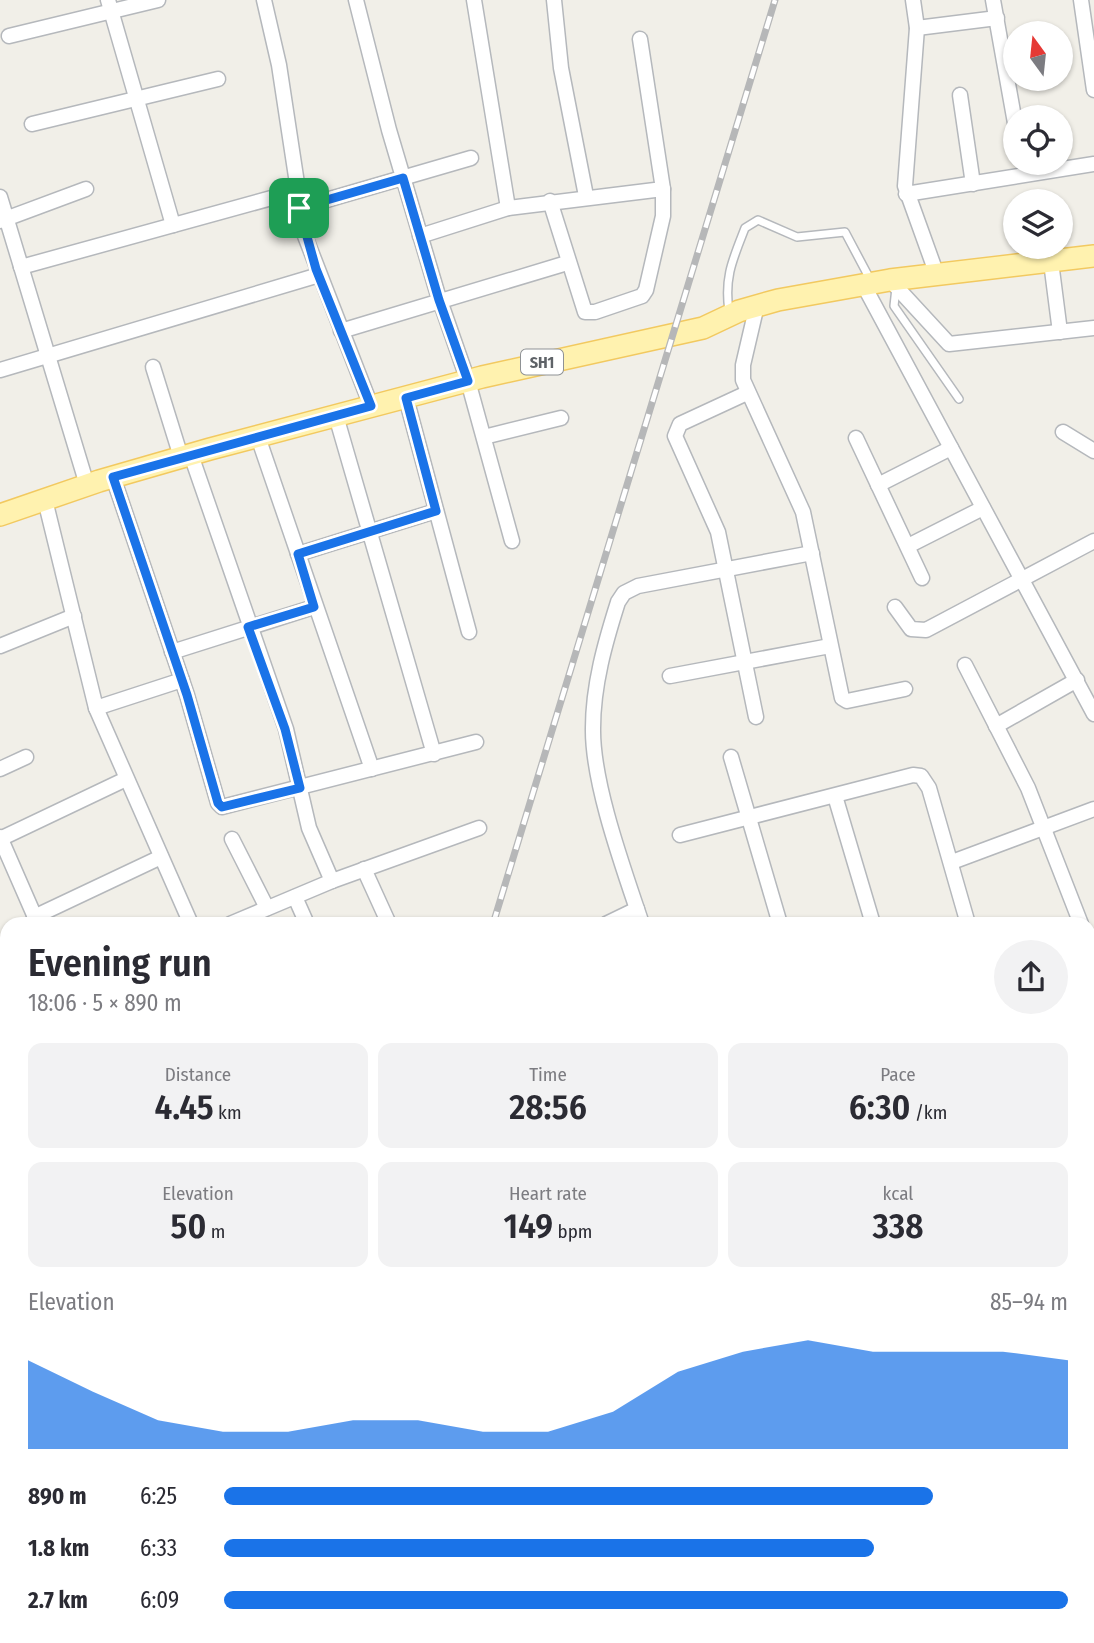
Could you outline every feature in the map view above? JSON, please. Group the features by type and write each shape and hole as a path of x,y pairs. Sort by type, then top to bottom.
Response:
{"main road":[{"name":"SH1","path":"0,515 113,477 371,406 596,350 703,328 757,305 937,275 1094,256"}],"street":[{"path":"9,36 110,5 158,0"},
{"path":"264,0 279,65 299,208 318,275 371,406"},
{"path":"356,0 403,178 439,300 468,381 512,541"},
{"path":"474,0 508,208"},
{"path":"554,0 561,68 586,196"},
{"path":"913,0 917,28 906,194 937,275"},
{"path":"993,0 1012,105"},
{"path":"1081,0 1090,31 1094,90"},
{"path":"110,5 173,225"},
{"path":"917,28 997,18"},
{"path":"550,201 567,263 585,312 595,312 642,296 663,216 663,189 640,39"},
{"path":"32,124 218,79"},
{"path":"960,94 973,184"},
{"path":"299,208 471,158"},
{"path":"1073,165 1094,164"},
{"path":"906,194 973,184 1003,175"},
{"path":"3,220 86,189"},
{"path":"420,236 508,208 586,196 663,189"},
{"path":"21,267 296,191"},
{"path":"0,197 3,220 21,267 87,485"},
{"path":"1051,262 1060,332"},
{"path":"341,331 567,263"},
{"path":"0,370 318,275"},
{"path":"880,284 948,344 1094,328"},
{"path":"880,284 951,448 1092,704"},
{"path":"757,305 743,365 747,393 803,512 842,698 848,701 905,689"},
{"path":"153,367 285,729 309,828 332,881"},
{"path":"747,393 680,424 675,431 718,532 756,717"},
{"path":"406,398 469,632"},
{"path":"337,416 434,754"},
{"path":"484,437 562,418"},
{"path":"1063,432 1094,451"},
{"path":"258,437 314,607 372,769"},
{"path":"856,438 922,578"},
{"path":"878,485 951,448"},
{"path":"113,477 172,652 218,803 228,806 476,742"},
{"path":"45,500 96,708 188,917"},
{"path":"908,546 983,508"},
{"path":"298,554 436,511"},
{"path":"895,607 911,629 926,630 1094,541"},
{"path":"640,917 610,821 593,731 594,698 606,640 624,593 638,586 812,553"},
{"path":"172,652 314,607"},
{"path":"1,641 74,616"},
{"path":"670,676 831,646"},
{"path":"965,665 1028,788 1078,917"},
{"path":"96,708 181,680"},
{"path":"996,726 1077,680"},
{"path":"0,769 26,757"},
{"path":"731,757 778,917"},
{"path":"680,835 913,775 921,776 929,788 966,917"},
{"path":"35,917 0,838 126,779"},
{"path":"835,796 871,917"},
{"path":"952,862 1094,809"},
{"path":"246,917 332,881 480,828"},
{"path":"232,839 267,908"},
{"path":"42,917 161,857"},
{"path":"364,869 386,917"},
{"path":"295,897 304,917"},
{"path":"620,917 637,909"}],"lane":[{"path":"729,315 725,286 745,228 758,220 797,237 845,232 959,399"}],"railway":[{"path":"495,917 775,0"}],"route":[{"path":"403,178 439,300 468,381 406,398 436,511 298,554 314,607 248,627 291,746 300,788 222,807 218,803 187,695 113,477 371,406 316,269 299,208 403,178"}]}
